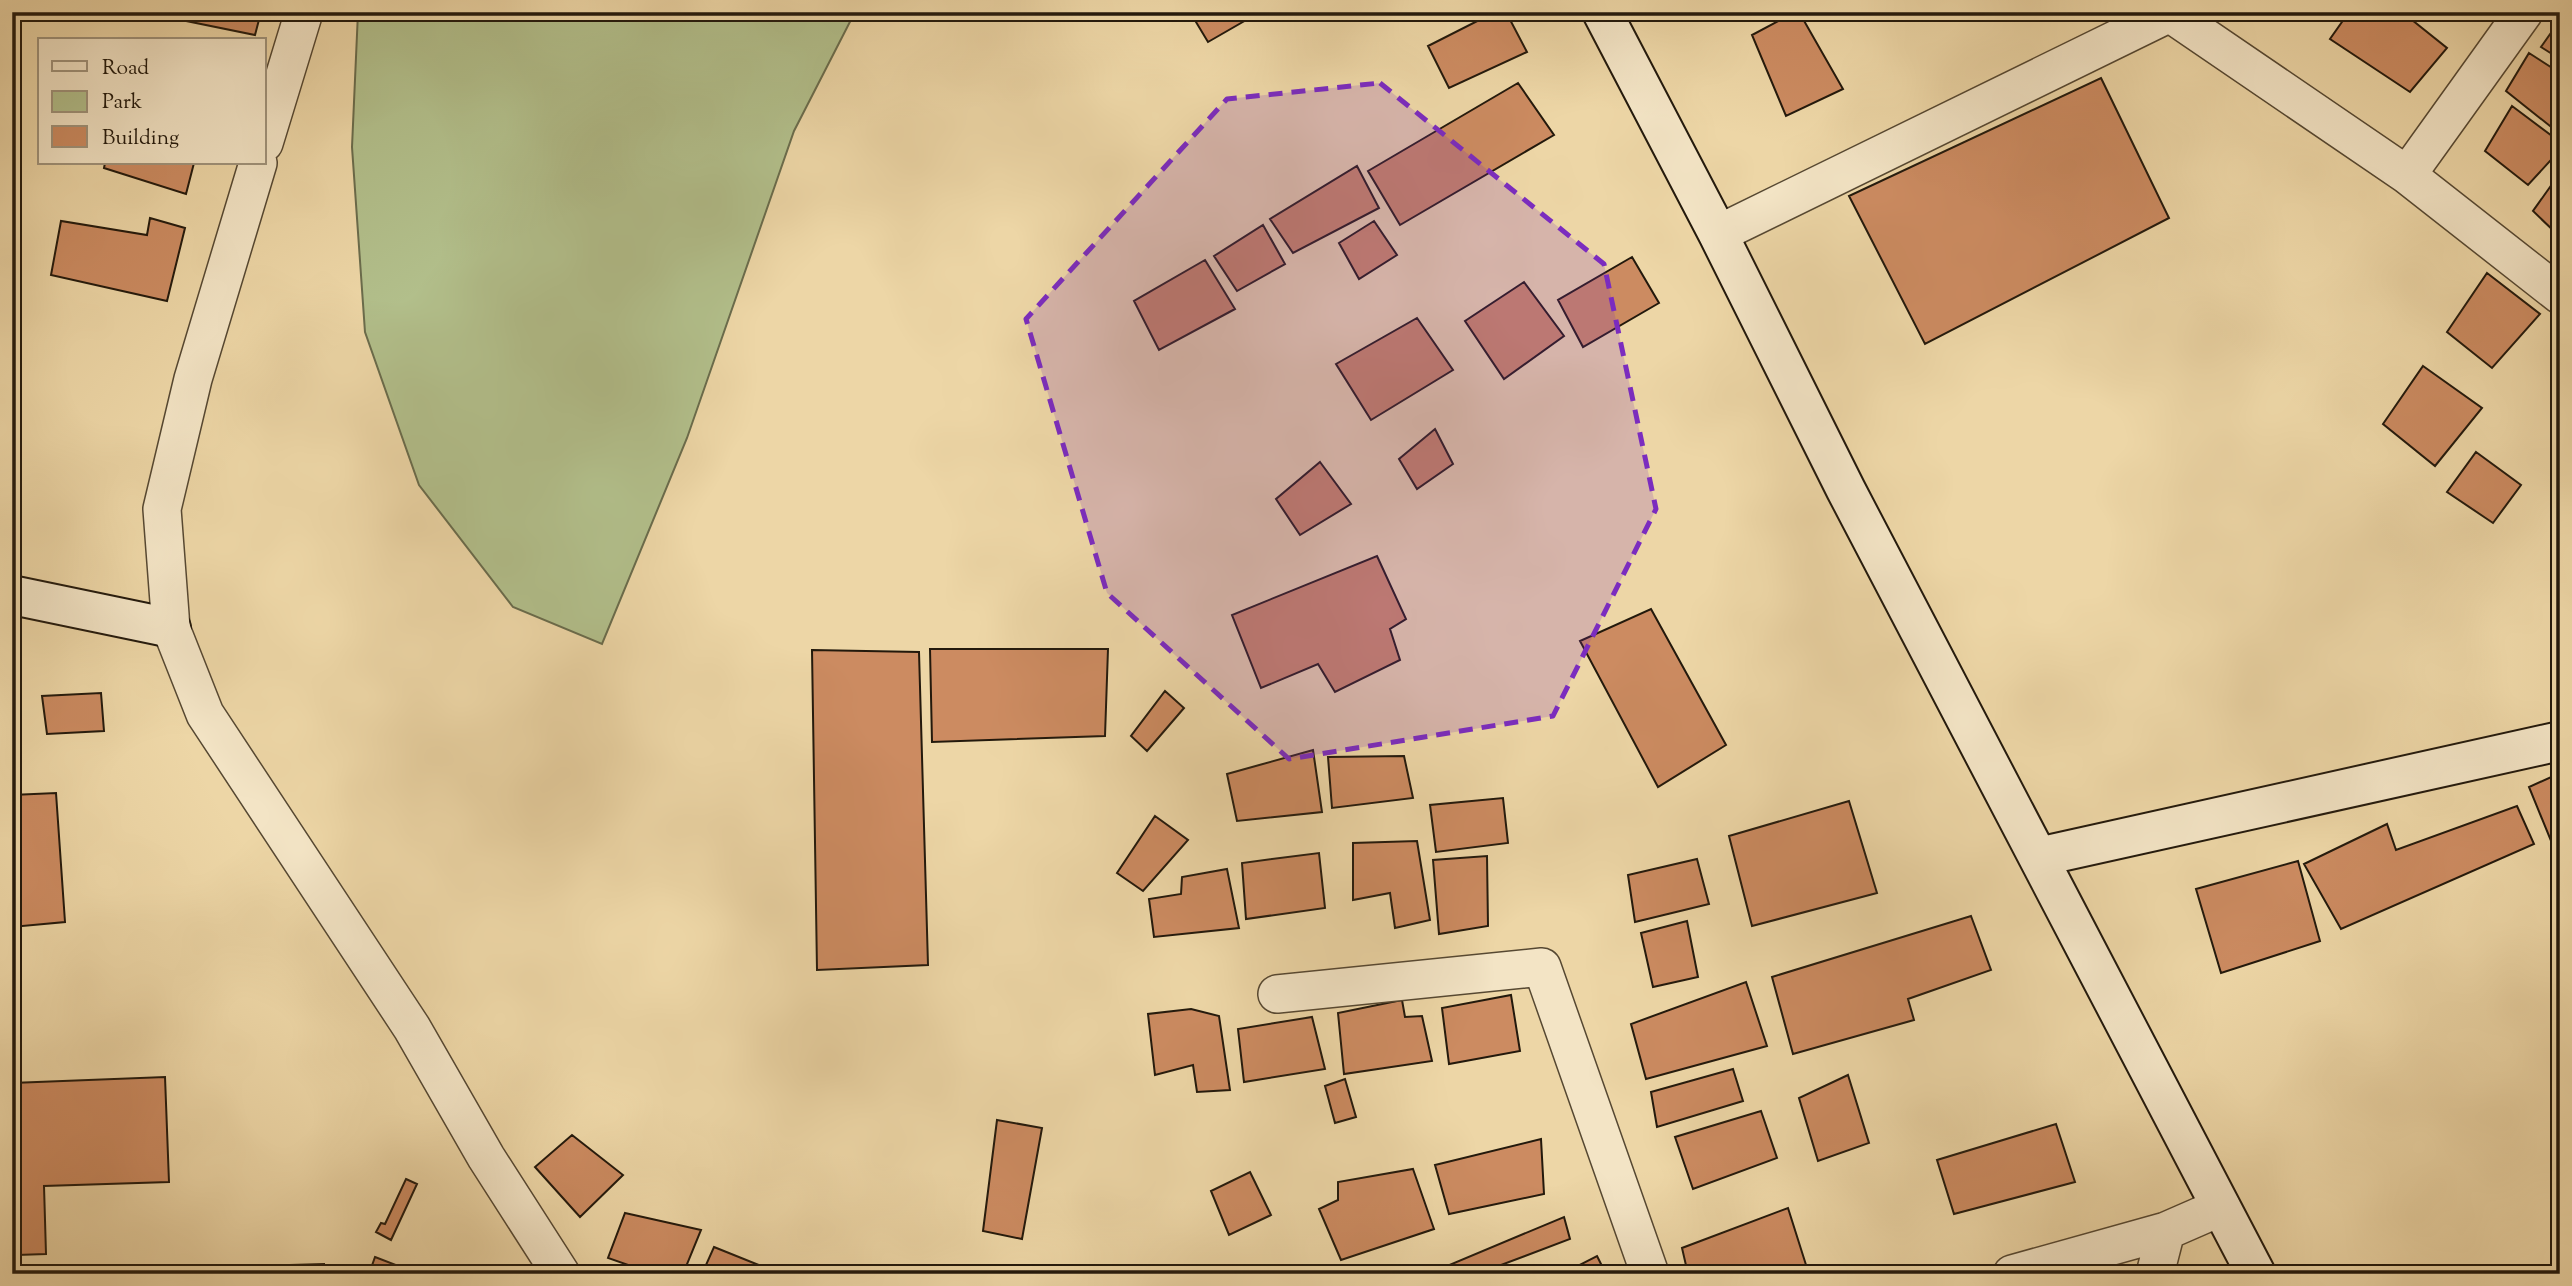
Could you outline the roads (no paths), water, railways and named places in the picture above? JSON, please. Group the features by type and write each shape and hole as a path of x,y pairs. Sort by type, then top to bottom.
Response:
{"street":[{"path":"266,136 303,12"},
{"path":"1602,12 1718,234 1846,490 2256,1274"},
{"path":"2407,175 2524,12"},
{"path":"1718,234 2171,13 2407,175 2560,295"},
{"path":"258,164 193,379 162,509 171,628 205,714 412,1028 486,1157 561,1274"},
{"path":"12,595 171,628"},
{"path":"2038,857 2560,741"},
{"path":"1277,994 1542,967 1650,1274"},
{"path":"2012,1274 2166,1231 2221,1207"},
{"path":"2155,1274 2166,1231"}]}
